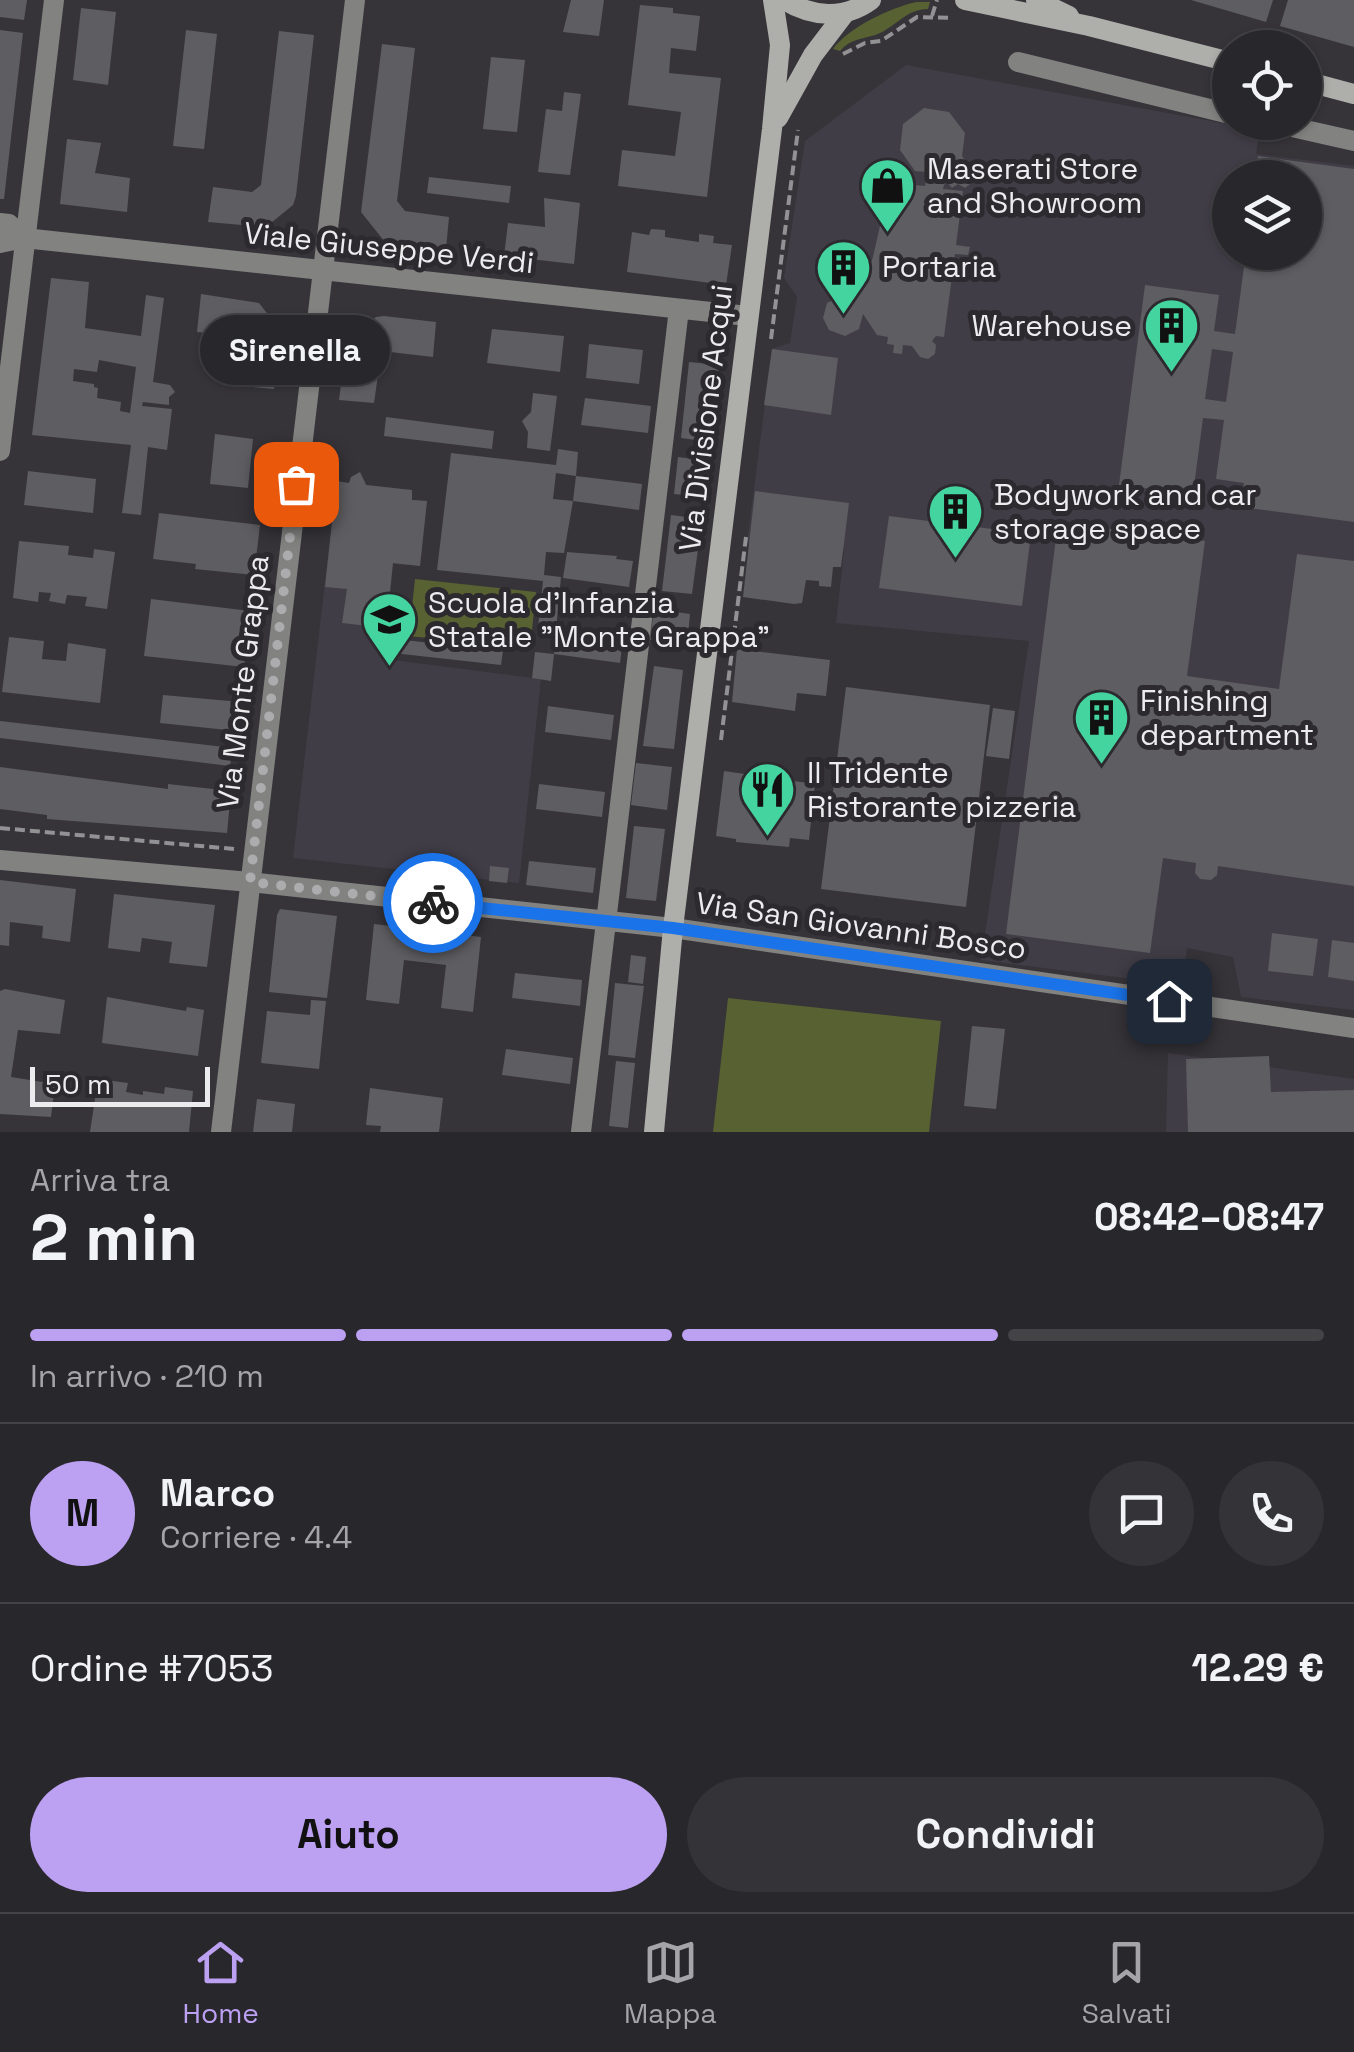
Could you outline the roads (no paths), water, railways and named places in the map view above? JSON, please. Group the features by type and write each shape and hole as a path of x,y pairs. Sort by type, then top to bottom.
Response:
{"main road":[{"name":"Via Divisione Acqui","path":"654,1132 673,928 772,128 780,45 773,0"},
{"path":"784,0 812,13 846,12 875,1"},
{"path":"965,0 1212,57"},
{"path":"1036,0 1089,26"},
{"name":"Via Divisione Acqui","path":"772,128 813,55 846,12"},
{"path":"1322,86 1354,94"}],"street":[{"path":"0,452 54,0"},
{"name":"Via Monte Grappa","path":"221,1132 355,0"},
{"path":"1018,62 1212,110"},
{"path":"1322,134 1354,141"},
{"name":"Viale Giuseppe Verdi","path":"0,223 9,224 24,238"},
{"name":"Viale Giuseppe Verdi","path":"0,242 24,238 748,316"},
{"path":"581,1132 680,309"},
{"name":"Via San Giovanni Bosco","path":"0,860 250,882 673,928 1354,1028"}],"place":[{"name":"Maserati Store and Showroom","path":"888,235"},
{"name":"Portaria","path":"843,316"},
{"name":"Warehouse","path":"1171,375"},
{"name":"Sirenella","path":"296,484"},
{"name":"Bodywork and car storage space","path":"955,561"},
{"name":"Scuola d'Infanzia Statale \"Monte Grappa\"","path":"389,669"},
{"name":"Finishing department","path":"1101,767"},
{"name":"Il Tridente Ristorante pizzeria","path":"768,839"}]}
